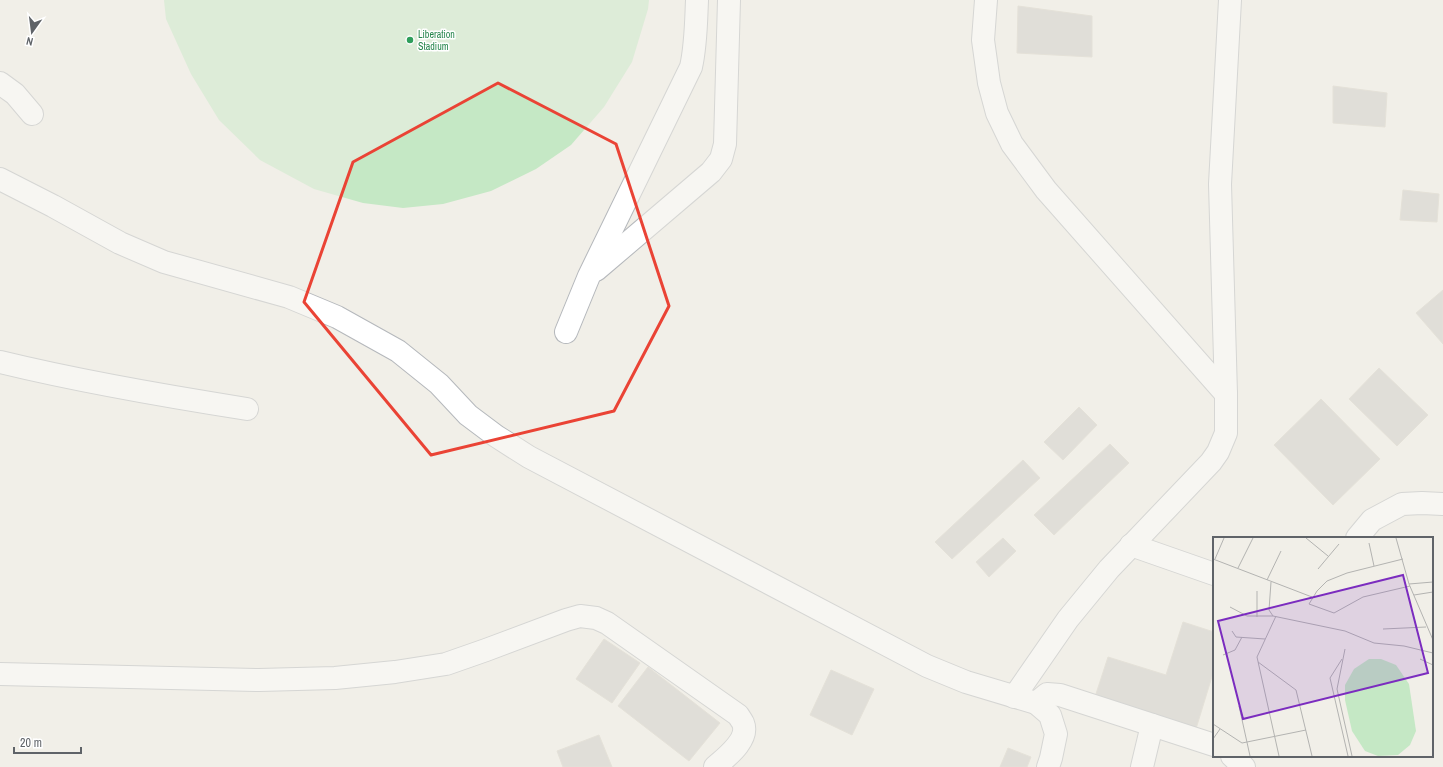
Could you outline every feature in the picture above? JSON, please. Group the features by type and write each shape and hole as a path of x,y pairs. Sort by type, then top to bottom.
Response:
{"street":[{"path":"566,332 589,276 691,67 695,50 697,0"},
{"path":"589,276 711,172 720,159 726,136 729,0"},
{"path":"986,0 983,40 989,83 997,113 1012,144 1046,190 1226,394"},
{"path":"1014,697 1068,620 1109,569 1211,462 1218,452 1226,433 1220,184 1230,0"},
{"path":"696,35 728,34"},
{"path":"0,83 15,94 32,114"},
{"path":"0,179 54,206 120,243 164,262 289,298 337,318 398,351 439,384 468,415 496,436 529,457 927,666 966,682 1036,703 1050,715 1056,734 1048,767"},
{"path":"0,362 142,393 247,409"},
{"path":"1358,537 1372,520 1402,504 1443,504"},
{"path":"1131,545 1213,574"},
{"path":"0,674 260,680 343,678 446,664 566,620 580,616 596,618 607,623 738,715 744,724 744,733 739,746 715,767"},
{"path":"1036,703 1047,694 1060,696 1213,745"},
{"path":"1142,767 1152,725"},
{"path":"1233,757 1244,767"}],"highlighted area":[{"path":"498,83 616,144 669,306 614,411 431,455 304,302 353,162"}],"green space":[{"path":"164,0 649,0 648,9 632,62 604,107 571,145 536,169 491,191 443,204 403,208 363,203 314,189 260,160 219,120 191,74 166,19"}],"building":[{"path":"1018,6 1092,16 1092,57 1017,53"},
{"path":"1333,86 1387,93 1385,127 1333,123"},
{"path":"1403,190 1439,194 1437,222 1400,220"},
{"path":"1443,290 1443,344 1416,313"},
{"path":"1379,368 1428,415 1397,446 1349,399"},
{"path":"1321,399 1380,459 1333,505 1274,445"},
{"path":"1079,407 1097,425 1063,460 1044,442"},
{"path":"1110,444 1129,463 1054,535 1034,515"},
{"path":"1023,460 1040,478 952,559 935,542"},
{"path":"1003,538 1016,551 989,577 976,562"},
{"path":"1183,622 1213,632 1213,673 1195,732 1094,700 1108,657 1166,675"},
{"path":"604,639 640,663 612,703 576,679"},
{"path":"648,667 720,723 689,761 618,706"},
{"path":"831,670 874,689 852,735 810,715"},
{"path":"599,735 612,767 563,767 557,751"},
{"path":"1008,748 1031,757 1027,767 1000,767"}],"place":[{"name":"Liberation Stadium","path":"410,40"}]}
